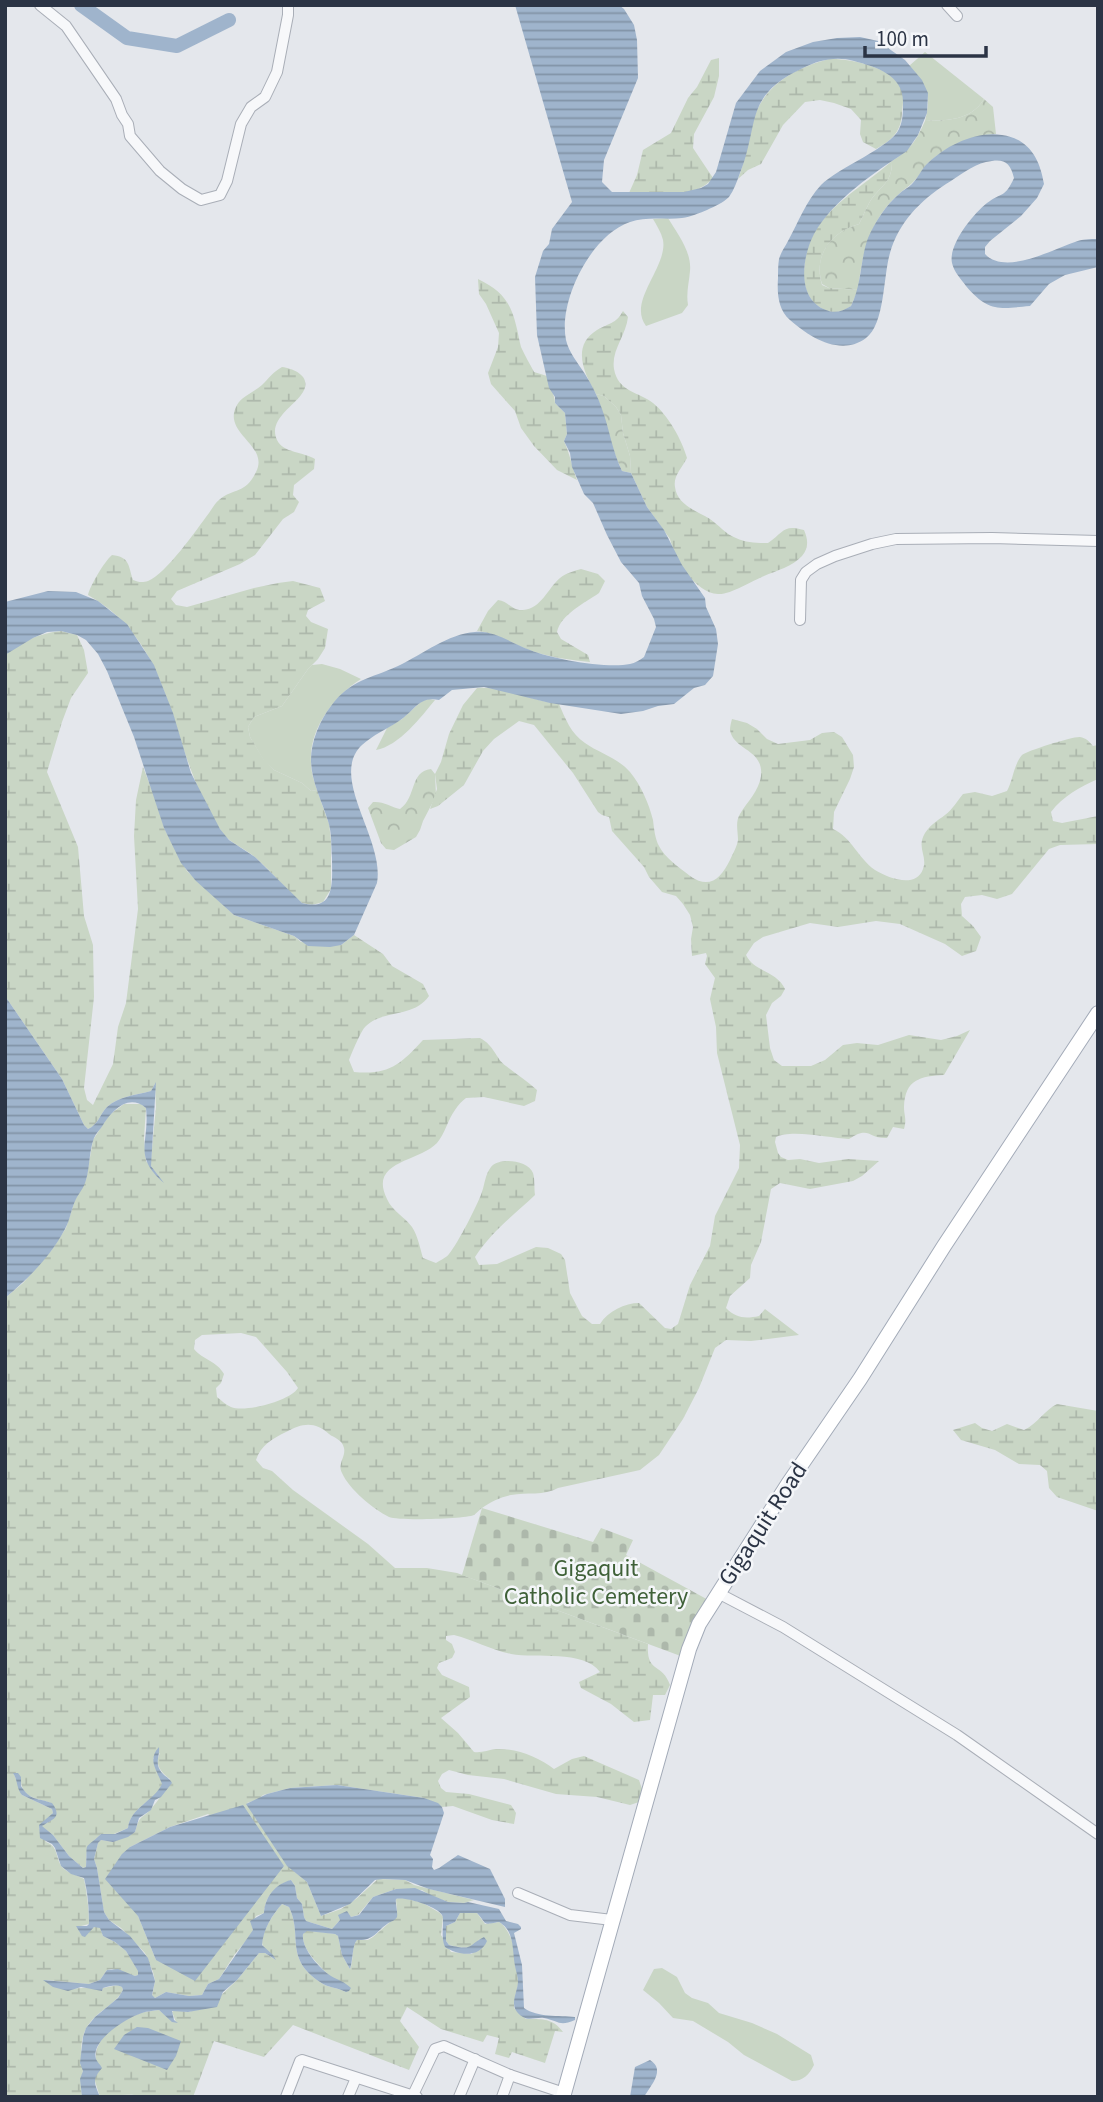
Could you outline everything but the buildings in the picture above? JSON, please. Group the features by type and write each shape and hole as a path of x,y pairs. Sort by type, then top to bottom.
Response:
{"main road":[{"name":"Gigaquit Road","path":"564,2095 699,1624 1098,1013"}],"street":[{"path":"40,5 66,26 116,99 128,124 130,136 160,171 201,200 220,195 227,181 241,124 251,107 265,97 277,72 288,5"},
{"path":"947,5 957,16"},
{"path":"800,620 801,580 806,572 835,556 873,544 896,539 1098,541"},
{"path":"718,1593 783,1627 957,1735 1098,1833"},
{"path":"518,1893 570,1915 612,1920"},
{"path":"286,2097 301,2061 414,2096 437,2047 444,2046 564,2095"},
{"path":"459,2097 475,2059"},
{"path":"502,2097 510,2075"},
{"path":"348,2097 356,2078"}],"green space":[{"path":"925,52 984,99 979,106 958,118 925,121 928,105 926,91 920,78 909,66"},
{"path":"719,58 719,76 714,97 694,134 693,148 713,178 696,190 674,194 629,193 643,150 671,133 711,60"},
{"path":"829,59 870,65 897,81 902,89 903,100 902,118 895,134 876,149 863,142 860,134 861,120 851,109 820,100 805,102 783,125 761,164 738,179 753,121 764,98 772,88 792,73"},
{"path":"984,99 993,107 996,134 968,140 943,152 928,163 913,182 889,204 869,238 858,290 829,288 822,284 820,264 827,246 840,233 859,224 871,200 889,177 892,161 912,144 925,121 958,118 972,112"},
{"path":"892,161 889,177 871,200 859,224 840,233 822,255 822,285 858,290 848,308 836,312 825,310 813,301 804,282 806,252 813,235 832,210"},
{"path":"668,218 689,257 688,305 682,313 646,326 641,316 641,306 663,250 663,240 653,219"},
{"path":"478,279 492,287 507,302 514,316 521,347 534,372 547,376 555,403 565,413 567,434 564,441 577,480 557,470 534,446 521,428 515,411 491,384 488,373 498,347 499,333 479,294"},
{"path":"623,311 628,317 615,356 616,377 624,387 659,408 678,436 687,458 675,479 679,498 688,507 744,541 768,543 788,529 804,530 807,547 794,563 723,594 702,588 687,574 670,539 647,507 631,473 621,415 604,396 596,394 584,369 582,352 589,336 615,321"},
{"path":"282,367 298,372 305,384 301,395 278,421 275,433 277,440 289,450 315,459 314,469 294,485 293,495 299,502 294,512 283,519 255,555 177,591 171,599 176,605 187,607 278,583 293,581 320,588 325,601 308,610 306,616 311,622 328,629 325,648 282,706 254,717 248,727 250,737 264,760 274,770 302,783 311,791 317,790 329,824 331,889 323,902 312,905 302,903 256,858 229,840 222,832 204,802 169,704 140,643 118,617 88,595 98,574 112,555 125,560 133,580 144,582 155,577 181,550 218,501 248,484 259,463 257,454 235,423 234,415 242,399"},
{"path":"596,394 604,396 621,415 631,473 622,471"},
{"path":"581,569 598,574 605,581 599,593 568,614 557,632 561,639 588,655 590,662 542,654 492,634 477,631 488,611 498,600 516,609 529,609 539,602 560,578"},
{"path":"61,631 77,635 84,650 88,673 71,698 47,772 78,847 84,916 93,945 94,997 84,1088 87,1100 93,1105 113,1064 118,1027 126,1003 138,909 134,836 136,800 143,767 164,828 187,871 234,915 294,936 301,942 341,945 354,935 383,954 392,966 423,984 429,996 423,1003 407,1011 381,1017 364,1028 349,1060 354,1072 385,1070 400,1062 423,1040 480,1038 489,1045 502,1063 537,1090 535,1101 524,1106 484,1097 466,1098 453,1114 437,1143 390,1170 384,1177 383,1186 389,1203 414,1231 423,1258 436,1263 449,1254 462,1233 480,1198 491,1167 506,1161 525,1165 533,1173 535,1195 496,1231 475,1257 479,1265 497,1264 536,1247 548,1248 561,1254 565,1260 570,1293 582,1316 592,1324 600,1324 608,1315 623,1306 639,1303 665,1328 671,1329 678,1324 690,1285 710,1246 715,1216 739,1168 740,1145 717,1053 716,1027 710,999 715,978 705,964 706,953 692,956 693,927 683,904 676,896 662,892 649,877 644,867 612,831 609,817 598,812 573,773 534,725 519,721 494,739 483,751 464,785 438,806 430,809 437,789 435,774 449,734 463,705 477,688 497,689 559,704 569,725 580,739 620,763 634,777 647,801 659,846 690,876 703,882 719,877 727,866 738,840 738,817 755,791 761,776 758,760 732,737 732,719 747,723 778,744 810,740 822,733 834,732 842,737 853,755 854,767 834,812 833,829 875,870 887,876 908,880 919,875 924,864 922,843 925,833 963,794 975,792 992,796 1007,791 1022,755 1076,737 1086,739 1093,746 1098,745 1098,779 1072,792 1051,812 1053,821 1062,823 1098,816 1098,844 1060,845 1049,849 1012,894 997,899 982,895 965,897 961,904 962,916 981,937 976,951 962,956 945,944 900,924 876,921 838,927 810,923 763,937 754,943 746,955 750,961 777,978 785,989 772,1003 766,1015 770,1048 774,1060 782,1066 811,1066 825,1060 843,1045 878,1045 909,1035 941,1040 970,1030 944,1075 922,1078 907,1090 904,1129 893,1127 887,1138 865,1133 849,1139 801,1134 776,1137 778,1153 788,1160 800,1159 819,1163 848,1159 879,1161 853,1181 810,1189 780,1183 771,1189 761,1242 751,1265 750,1278 730,1296 726,1308 737,1316 745,1317 759,1316 765,1309 799,1335 751,1341 726,1340 715,1348 683,1419 659,1455 640,1470 547,1492 507,1496 492,1502 474,1515 405,1519 389,1517 356,1492 341,1470 344,1451 342,1443 319,1427 303,1425 292,1429 268,1443 258,1455 256,1460 263,1468 272,1471 293,1490 368,1544 395,1568 427,1568 457,1573 648,1644 649,1660 663,1673 670,1685 665,1695 653,1695 650,1720 634,1722 611,1704 581,1688 579,1682 600,1672 582,1660 511,1654 454,1635 446,1636 455,1652 452,1658 439,1663 437,1668 442,1675 469,1687 470,1697 441,1718 474,1752 511,1750 534,1757 554,1769 584,1756 639,1780 642,1789 639,1802 630,1805 597,1797 556,1794 504,1779 449,1770 442,1774 438,1781 441,1788 446,1792 469,1794 511,1805 516,1813 514,1824 492,1820 453,1806 442,1807 424,1798 337,1785 290,1788 263,1795 247,1803 287,1865 307,1882 321,1916 341,1909 378,1879 405,1880 414,1885 474,1900 464,1903 448,1902 422,1890 396,1889 373,1897 358,1915 351,1917 347,1912 332,1929 306,1921 291,1880 272,1892 264,1913 256,1916 251,1935 219,1979 208,1984 202,1995 166,1992 155,1998 152,1996 155,1981 153,1972 145,1953 121,1928 109,1920 104,1912 94,1859 101,1840 113,1842 135,1832 140,1820 162,1795 170,1779 159,1768 160,1753 153,1758 161,1779 160,1789 134,1814 128,1828 114,1834 101,1834 92,1842 87,1851 86,1867 83,1868 69,1856 53,1835 41,1826 54,1817 55,1811 51,1803 28,1795 14,1774 22,1795 52,1809 53,1813 39,1828 46,1842 55,1849 62,1867 84,1879 89,1924 77,1927 82,1935 94,1927 100,1927 103,1936 126,1951 139,1971 135,1976 107,1970 100,1980 89,1984 46,1980 66,1988 102,1991 103,1988 118,1985 123,1990 90,2023 83,2035 82,2097 5,2097 5,1298 23,1283 51,1251 66,1228 75,1200 86,1180 93,1140 109,1115 124,1104 141,1104 146,1108 146,1161 160,1179 151,1166 156,1107 155,1084 151,1091 112,1103 88,1129 62,1079 5,996 5,655 32,638","holes":["241,1333 256,1337 287,1372 298,1388 293,1393 277,1401 246,1408 231,1407 217,1397 216,1388 224,1374 218,1366 194,1349 195,1340 202,1335","208,1814 284,1866 156,1960 138,1916 130,1847 170,1827"]},
{"path":"322,664 361,679 333,704 319,726 311,750 312,773 317,790 311,791 302,783 274,770 264,761 250,737 248,727 254,717 282,706 308,669 312,665"},
{"path":"423,700 435,700 409,730 393,743 376,750 387,728 402,719"},
{"path":"431,769 435,774 436,796 420,830 416,837 394,850 386,849 381,843 368,808 373,802 377,802 400,809 409,798 419,775"},
{"path":"1057,1404 1098,1411 1098,1511 1057,1497 1049,1488 1047,1471 1040,1465 1019,1464 995,1450 961,1440 953,1430 975,1423 992,1431 1007,1424 1024,1430"},
{"name":"Gigaquit Catholic Cemetery","path":"482,1508 593,1542 601,1528 633,1540 626,1555 712,1602 686,1658 462,1575"},
{"path":"401,1897 423,1903 440,1913 443,1917 441,1935 451,1952 472,1954 480,1938 470,1947 449,1945 446,1941 446,1926 455,1922 460,1913 477,1913 485,1924 499,1922 504,1926 515,1950 518,1969 514,2008 526,2019 551,2022 563,2032 555,2031 545,2063 512,2052 509,2058 495,2054 499,2038 487,2035 483,2042 441,2029 407,2007 400,2021 419,2047 409,2070 293,2025 264,2057 214,2041 193,2097 100,2097 94,2078 99,2071 96,2054 101,2040 127,2019 148,2011 159,2010 176,2022 172,2012 188,2012 210,2006 237,1980 259,1953 265,1953 274,1959 262,1942 268,1924 282,1904 289,1907 293,1918 296,1946 302,1964 323,1984 346,1992 312,1957 303,1941 303,1934 307,1930 338,1936 342,1955 350,1969 357,1940 368,1940 389,1923 397,1911 396,1899"},
{"path":"662,1968 677,1977 685,1993 692,1998 708,2003 719,2013 777,2034 811,2055 814,2065 810,2072 802,2079 792,2081 744,2055 693,2021 673,2018 643,1990 654,1969"}],"water":[{"path":"515,5 619,5 634,25 638,78 604,160 602,182 612,192 684,192 708,184 716,172 736,103 760,71 786,52 813,42 860,37 878,41 905,60 922,80 928,93 927,113 918,135 907,151 844,198 822,221 814,234 807,254 804,276 810,297 816,305 826,310 833,312 851,306 868,238 890,203 912,184 936,156 953,145 982,135 1012,137 1027,146 1040,167 1044,184 1037,198 1021,216 990,241 985,247 985,254 994,260 1017,262 1078,241 1098,239 1098,267 1065,275 1049,284 1030,306 1002,308 981,301 960,278 953,266 952,256 958,239 975,214 1005,192 1014,178 1005,162 986,162 970,168 936,191 919,205 905,222 890,253 877,322 866,338 846,346 826,342 806,333 786,316 779,301 780,256 807,205 821,185 894,136 902,120 902,93 899,85 887,74 862,63 841,59 809,65 784,78 771,89 756,112 746,155 729,197 716,206 689,217 636,220 616,229 602,240 580,271 572,289 565,324 567,345 599,400 622,471 631,473 647,507 705,598 716,629 718,644 713,676 705,685 694,688 674,704 621,714 550,703 484,687 452,690 439,700 421,702 399,721 366,741 353,758 351,774 354,791 373,847 377,883 354,935 341,945 308,946 294,936 234,915 196,881 181,863 164,828 134,737 98,654 86,640 61,631 47,632 33,638 5,655 5,602 48,591 76,592 98,601 127,624 154,665 173,713 191,773 220,829 229,840 255,857 302,903 313,905 321,903 330,892 332,867 330,830 313,776 311,753 323,718 346,690 445,640 475,632 489,633 565,660 620,665 634,663 644,657 656,627 654,619 642,596 639,583 621,562 593,503 584,494 572,467 570,453 564,441 567,434 565,413 555,403 555,397 549,388 537,335 535,277 543,251 549,244 552,229 572,202"},
{"path":"5,996 62,1079 88,1129 112,1103 151,1091 156,1082 151,1166 164,1183 154,1173 145,1156 146,1108 133,1102 121,1106 111,1114 94,1138 85,1183 76,1199 67,1226 38,1266 5,1298"},
{"path":"159,1747 159,1767 172,1783 161,1797 155,1800 151,1810 139,1818 135,1832 113,1842 101,1840 94,1859 104,1912 109,1920 130,1936 148,1958 155,1981 152,1995 155,1998 166,1992 202,1995 208,1984 219,1979 253,1930 250,1921 264,1913 272,1892 291,1880 306,1921 332,1929 340,1920 338,1915 347,1911 351,1917 359,1915 373,1897 396,1889 415,1888 448,1902 468,1902 499,1909 506,1921 521,1927 514,1933 522,1965 524,2008 542,2015 575,2017 575,2020 562,2023 544,2018 525,2018 518,2013 514,2001 518,1980 508,1930 499,1922 485,1923 477,1913 460,1913 455,1922 446,1926 446,1941 449,1945 462,1948 484,1937 487,1941 484,1947 474,1953 463,1954 445,1947 443,1918 439,1912 413,1901 396,1899 396,1918 371,1937 357,1940 350,1969 342,1955 338,1936 307,1931 303,1934 303,1939 308,1951 326,1972 351,1988 346,1992 323,1984 302,1964 296,1946 293,1918 289,1907 282,1904 269,1923 262,1945 276,1960 265,1953 259,1953 237,1980 223,1992 217,2007 188,2012 172,2011 174,2020 178,2023 172,2022 159,2010 142,2013 111,2030 96,2052 96,2059 102,2068 95,2081 100,2097 82,2097 80,2079 83,2071 80,2063 86,2028 118,1998 122,1987 111,1986 103,1988 102,1991 81,1987 68,1991 53,1987 43,1980 89,1984 100,1980 107,1970 118,1969 135,1976 138,1971 126,1951 103,1936 100,1928 94,1927 85,1937 82,1936 76,1926 89,1924 84,1878 71,1874 61,1866 52,1844 40,1838 39,1825 53,1813 52,1809 22,1795 13,1773 18,1773 21,1777 21,1786 28,1794 52,1803 56,1815 42,1826 83,1868 86,1867 88,1845 101,1834 115,1834 128,1828 133,1815 162,1784 153,1761"},
{"path":"337,1785 424,1798 438,1803 444,1813 430,1855 433,1859 432,1867 434,1870 439,1868 458,1855 490,1869 505,1899 505,1907 429,1889 405,1880 383,1879 375,1880 350,1904 321,1916 307,1882 287,1866 246,1804 267,1794 290,1788"},
{"path":"243,1805 284,1866 195,1981 156,1960 138,1916 105,1879 130,1847 170,1827"},
{"path":"137,2027 148,2028 181,2041 167,2070 114,2049 124,2035"},
{"path":"650,2060 657,2068 653,2083 644,2097 630,2097 635,2067"}],"waterway":[{"path":"81,5 127,38 177,46 229,20"}]}
